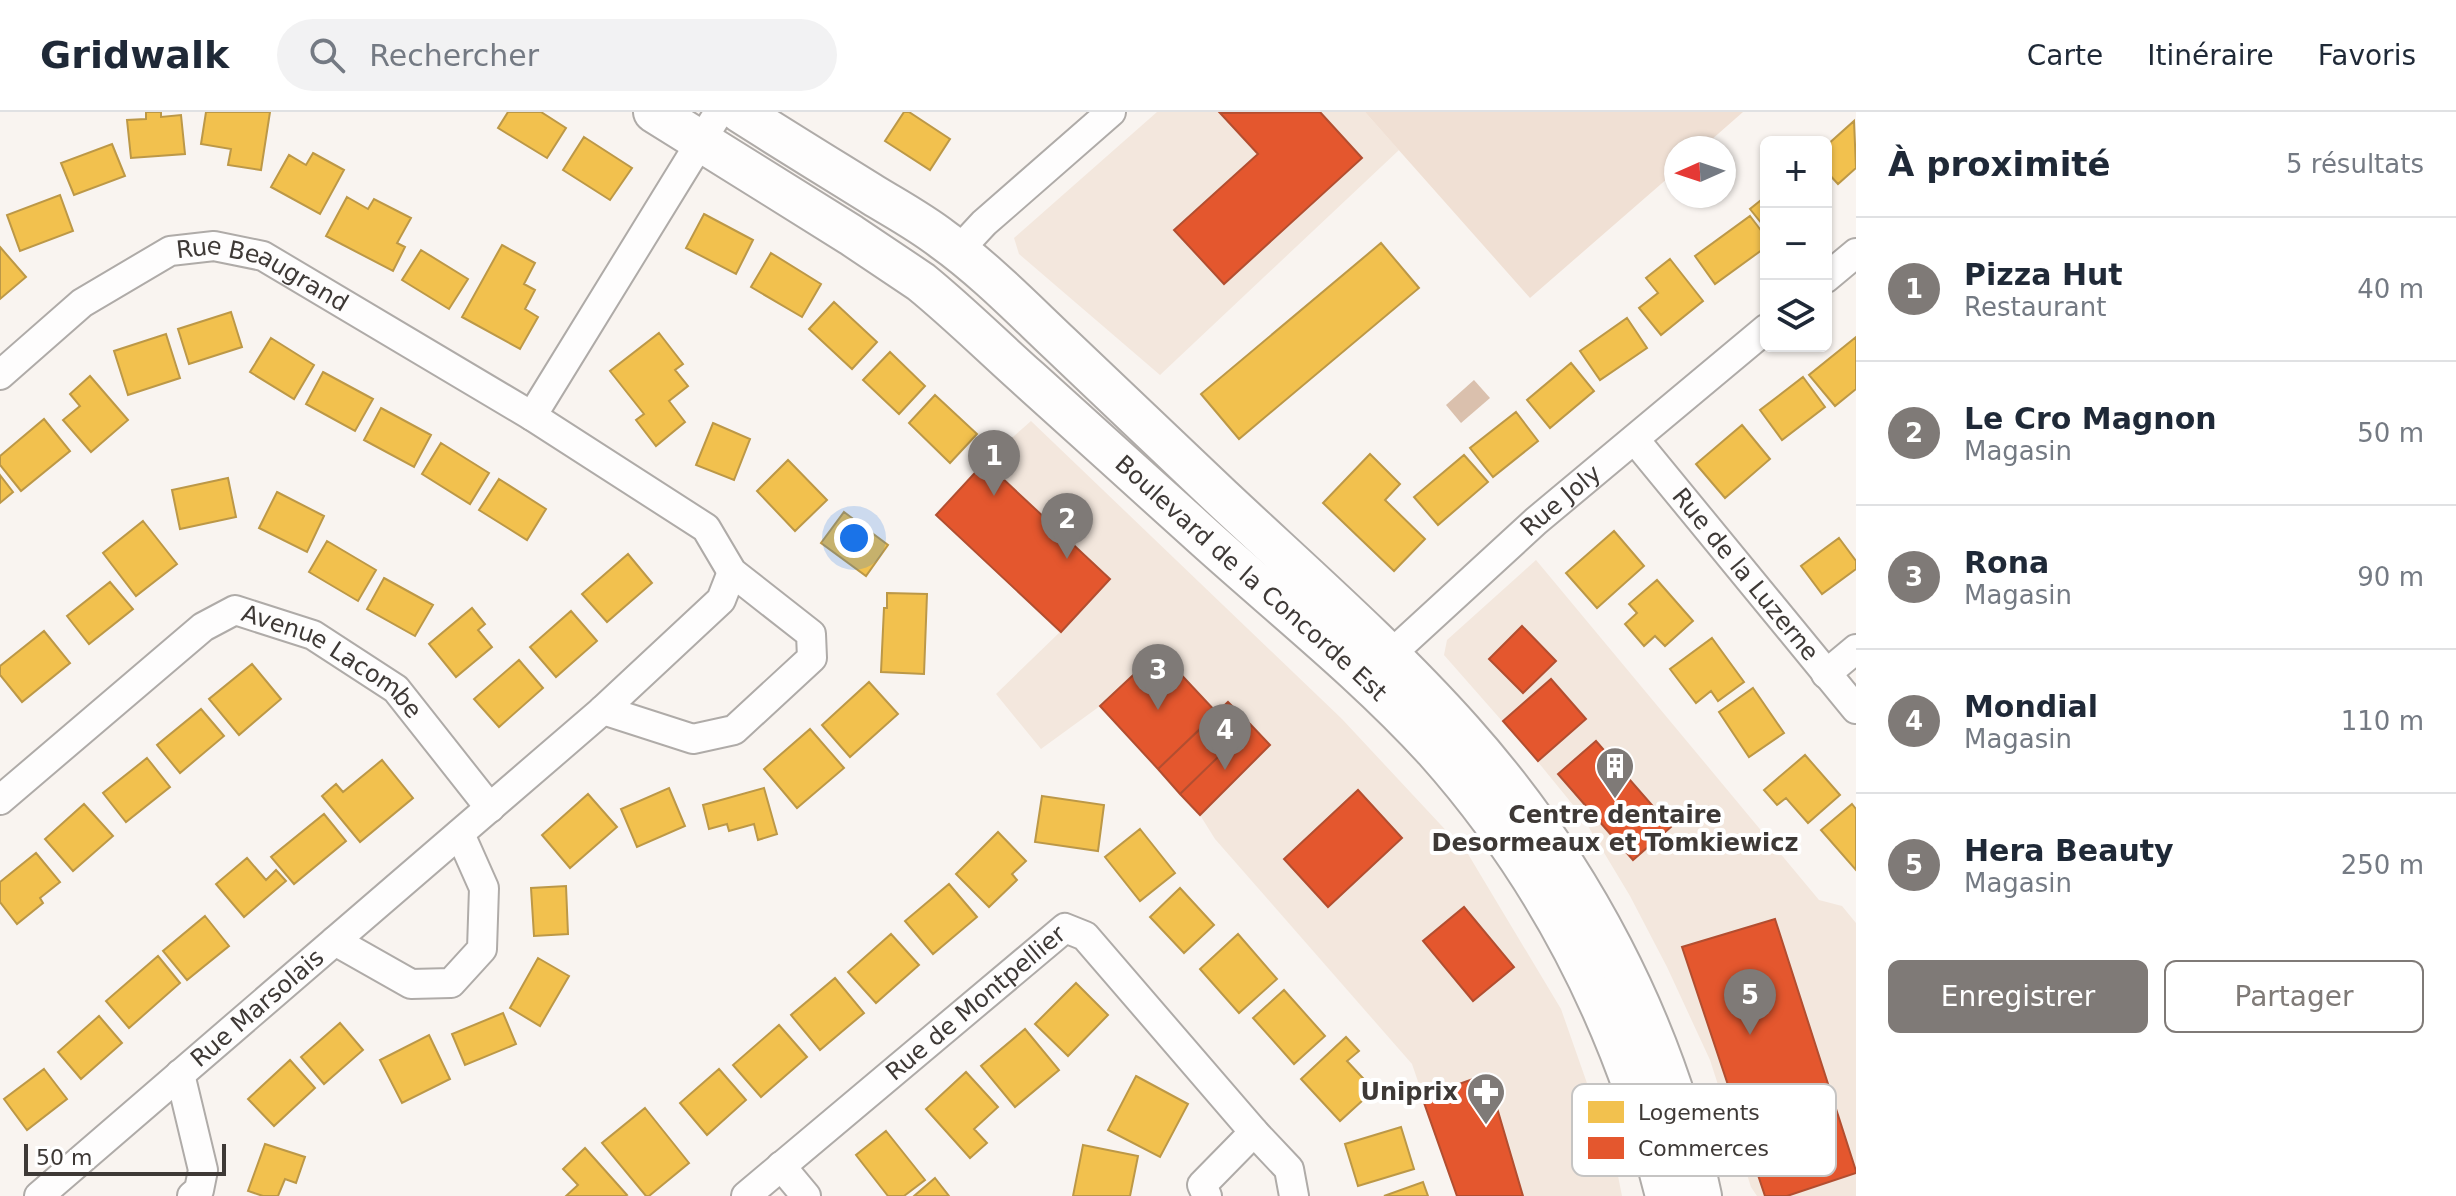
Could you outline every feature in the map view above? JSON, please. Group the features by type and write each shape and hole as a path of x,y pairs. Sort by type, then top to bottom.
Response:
{"street":[{"name":"Boulevard de la Concorde Est","path":"654,112 710,127 921,282 1376,668 1430,696 1491,764 1553,845 1587,900 1628,980 1669,1084"},
{"name":"Boulevard de la Concorde Est","path":"740,112 920,223 958,251 1025,310 1376,668 1421,735 1466,787 1513,850 1560,923 1585,969 1632,1084"},
{"path":"958,251 984,223 1111,112"},
{"path":"532,416 710,127"},
{"name":"Rue Beaugrand","path":"0,375 82,303 170,251 214,246 263,256 532,416 706,528 732,572"},
{"path":"1832,273 1856,253"},
{"name":"Rue Joly","path":"1376,668 1536,521 1760,334"},
{"name":"Rue de la Luzerne","path":"1635,440 1856,709"},
{"path":"603,710 693,739 734,730 812,658 811,634 732,572"},
{"name":"Rue Marsolais","path":"48,1194 180,1074 603,710 721,600 732,572"},
{"name":"Avenue Lacombe","path":"0,800 203,627 235,610 313,635 396,689 490,808"},
{"path":"1826,674 1856,649"},
{"name":"Rue Marsolais","path":"335,941 411,984 451,983 482,949 484,888 460,834"},
{"name":"Rue de Montpellier","path":"746,1196 1065,928 1085,936 1289,1169 1294,1196"},
{"name":"Rue Marsolais","path":"180,1074 203,1170 199,1190 192,1196"},
{"path":"1207,1196 1202,1185 1254,1132"},
{"path":"781,1166 806,1196"},
{"name":"Boulevard de la Concorde Est","path":"1661,1176 1666,1196"},
{"name":"Boulevard de la Concorde Est","path":"1696,1176 1701,1196"}],"shaded area":[{"path":"1157,112 1365,112 1399,150 1160,375 1019,254 1014,238"},
{"path":"1365,112 1743,112 1716,136 1664,136 1664,181 1530,298"},
{"path":"1474,380 1490,398 1461,423 1446,405"},
{"path":"1031,421 1342,719 1468,854 1561,1009 1587,1084 1572,1084 1572,1176 1618,1176 1622,1196 1457,1196 1412,1064 1215,839 1200,815 1100,706 1041,749 996,694 1061,631 936,515 985,462"},
{"path":"1536,560 1819,900 1842,906 1856,923 1856,1196 1757,1196 1747,1176 1836,1176 1836,1084 1718,1084 1710,1060 1667,967 1630,896 1582,816 1444,655 1447,640"}],"building: Logements":[{"path":"146,112 161,112 161,117 181,115 185,154 131,158 127,120 146,119"},
{"path":"206,112 270,112 261,170 228,165 231,149 201,144"},
{"path":"508,112 541,112 566,128 547,158 498,128"},
{"path":"904,112 909,112 950,139 930,170 885,141"},
{"path":"1854,121 1856,168 1838,184 1832,178 1832,141"},
{"path":"584,137 632,168 610,200 563,170"},
{"path":"112,144 125,176 74,195 61,163"},
{"path":"313,153 344,170 320,214 271,187 289,155 306,165"},
{"path":"60,195 73,231 20,251 7,215"},
{"path":"347,197 368,209 374,199 411,218 397,243 405,247 393,271 326,236"},
{"path":"1760,201 1760,222 1750,209"},
{"path":"704,214 753,240 736,274 686,248"},
{"path":"1750,216 1760,229 1760,251 1715,284 1695,256"},
{"path":"1381,243 1419,288 1239,439 1201,394"},
{"path":"502,245 535,263 524,284 535,290 525,309 538,317 520,349 462,317"},
{"path":"0,247 26,277 0,299"},
{"path":"421,250 468,279 449,309 402,280"},
{"path":"771,253 821,284 802,317 751,287"},
{"path":"1670,259 1703,301 1661,335 1639,308 1658,293 1646,278"},
{"path":"834,302 877,342 852,369 809,329"},
{"path":"231,312 242,347 189,364 178,329"},
{"path":"1627,318 1647,348 1600,380 1580,351"},
{"path":"659,333 683,364 675,370 688,386 669,401 685,422 656,446 636,420 644,414 610,371"},
{"path":"166,334 180,378 128,395 114,351"},
{"path":"1856,337 1856,389 1835,406 1809,375"},
{"path":"271,338 314,365 294,399 250,372"},
{"path":"890,352 925,386 899,414 863,380"},
{"path":"1571,363 1594,391 1550,428 1527,400"},
{"path":"323,372 373,399 355,431 306,404"},
{"path":"90,376 128,420 91,452 63,420 80,406 70,394"},
{"path":"1803,377 1825,407 1782,440 1760,410"},
{"path":"935,395 977,434 950,463 909,423"},
{"path":"381,408 431,435 414,467 364,440"},
{"path":"1516,412 1538,441 1493,477 1470,448"},
{"path":"44,419 70,451 21,491 0,465 0,456"},
{"path":"713,423 750,439 734,480 696,465"},
{"path":"1742,425 1770,459 1725,498 1696,464"},
{"path":"441,443 489,473 470,504 422,474"},
{"path":"1370,454 1400,484 1385,500 1425,539 1394,571 1323,503"},
{"path":"1464,455 1488,482 1438,525 1414,497"},
{"path":"788,460 827,500 795,531 757,491"},
{"path":"0,475 13,492 0,503"},
{"path":"228,478 236,517 180,529 172,490"},
{"path":"499,479 546,509 527,540 479,510"},
{"path":"277,492 324,516 307,552 259,528"},
{"path":"844,512 888,545 866,576 821,543"},
{"path":"143,521 177,564 136,596 103,553"},
{"path":"1614,531 1644,566 1597,608 1566,573"},
{"path":"1839,538 1856,561 1856,569 1822,594 1801,566"},
{"path":"327,541 376,570 358,601 309,572"},
{"path":"628,554 652,583 607,622 582,594"},
{"path":"384,578 433,605 415,636 367,609"},
{"path":"1657,580 1693,621 1665,646 1655,636 1644,646 1625,624 1637,613 1629,604"},
{"path":"110,582 133,609 89,644 67,616"},
{"path":"887,593 927,594 924,674 881,672"},
{"path":"472,608 485,624 478,630 492,647 456,677 429,644"},
{"path":"571,611 597,641 556,677 530,647"},
{"path":"44,631 70,663 22,702 0,675 0,666"},
{"path":"1712,638 1744,682 1718,701 1711,691 1696,703 1670,669"},
{"path":"519,660 543,688 499,727 474,699"},
{"path":"252,664 281,699 239,735 209,699"},
{"path":"869,682 898,714 850,757 822,725"},
{"path":"1753,688 1784,733 1749,757 1719,712"},
{"path":"201,709 224,736 180,773 157,745"},
{"path":"810,729 844,768 797,808 764,769"},
{"path":"1805,755 1840,795 1808,823 1786,798 1777,805 1764,790"},
{"path":"147,758 170,787 126,822 103,793"},
{"path":"382,760 413,798 360,842 322,796 336,784 343,792"},
{"path":"669,788 685,826 637,847 621,809"},
{"path":"764,788 777,834 758,840 754,824 729,831 727,824 709,829 703,805"},
{"path":"588,794 617,827 570,868 542,835"},
{"path":"1042,796 1104,805 1098,851 1035,842"},
{"path":"84,804 113,836 73,871 45,839"},
{"path":"1852,804 1856,809 1856,870 1821,830"},
{"path":"324,814 346,841 294,884 271,857"},
{"path":"1140,829 1175,873 1140,901 1105,857"},
{"path":"998,832 1026,861 1012,874 1017,880 989,907 956,874"},
{"path":"36,853 60,882 40,898 43,903 17,924 0,902 0,882"},
{"path":"247,858 266,880 276,870 286,881 244,917 216,884"},
{"path":"949,884 977,917 933,954 905,921"},
{"path":"566,886 568,934 534,936 531,888"},
{"path":"1180,888 1214,925 1184,953 1150,917"},
{"path":"205,916 229,946 187,980 163,951"},
{"path":"891,934 919,965 876,1003 848,972"},
{"path":"1238,934 1277,979 1239,1013 1200,969"},
{"path":"158,956 180,983 129,1028 106,1001"},
{"path":"538,958 569,976 540,1026 510,1008"},
{"path":"835,978 864,1013 820,1050 791,1015"},
{"path":"1076,983 1108,1015 1068,1056 1035,1024"},
{"path":"1284,990 1325,1036 1294,1064 1253,1018"},
{"path":"503,1013 516,1044 465,1065 452,1034"},
{"path":"99,1016 122,1043 81,1079 58,1052"},
{"path":"340,1023 363,1050 324,1084 301,1057"},
{"path":"779,1025 807,1057 761,1097 733,1065"},
{"path":"1025,1029 1059,1070 1015,1107 981,1066"},
{"path":"429,1035 450,1079 402,1103 380,1060"},
{"path":"1346,1037 1359,1051 1347,1061 1374,1090 1340,1121 1301,1079"},
{"path":"290,1060 315,1088 274,1126 248,1099"},
{"path":"44,1069 67,1099 27,1130 4,1099"},
{"path":"719,1069 746,1100 707,1135 680,1103"},
{"path":"966,1072 998,1107 974,1129 987,1143 970,1158 926,1109"},
{"path":"1136,1076 1188,1104 1160,1157 1108,1130"},
{"path":"645,1108 689,1163 649,1196 602,1143"},
{"path":"1401,1127 1414,1169 1358,1186 1345,1144"},
{"path":"886,1131 925,1180 904,1196 888,1196 856,1155"},
{"path":"265,1144 305,1157 296,1183 285,1179 278,1196 263,1196 248,1191"},
{"path":"1083,1145 1138,1156 1130,1196 1073,1196"},
{"path":"585,1148 627,1195 566,1196 578,1185 563,1169"},
{"path":"935,1178 949,1196 914,1196"},
{"path":"1423,1182 1428,1196 1384,1196"}],"building: Commerces":[{"path":"1320,112 1362,158 1224,284 1174,230 1258,154 1220,113"},
{"path":"985,462 1110,579 1061,632 936,515"},
{"path":"1522,626 1556,661 1523,693 1489,659"},
{"path":"1159,651 1217,713 1158,769 1100,706"},
{"path":"1551,679 1586,719 1538,761 1503,721"},
{"path":"1228,702 1251,725 1180,794 1158,769"},
{"path":"1251,725 1270,745 1200,815 1180,794"},
{"name":"Centre dentaire Desormeaux et Tomkiewicz","path":"1596,741 1671,827 1633,860 1558,774"},
{"path":"1358,790 1402,838 1328,907 1284,859"},
{"path":"1464,907 1514,967 1473,1001 1423,941"},
{"path":"1775,919 1828,1084 1728,1084 1682,947"},
{"path":"1487,1074 1523,1196 1457,1196 1422,1097"},
{"path":"1836,1109 1856,1173 1787,1196 1765,1196 1758,1176 1836,1176"}],"place":[{"name":"Pizza Hut","path":"994,496"},
{"name":"Le Cro Magnon","path":"1067,559"},
{"name":"Rona","path":"1158,710"},
{"name":"Mondial","path":"1225,770"},
{"name":"Centre dentaire Desormeaux et Tomkiewicz","path":"1615,800"},
{"name":"Hera Beauty","path":"1750,1035"},
{"name":"Uniprix","path":"1486,1126"}]}
